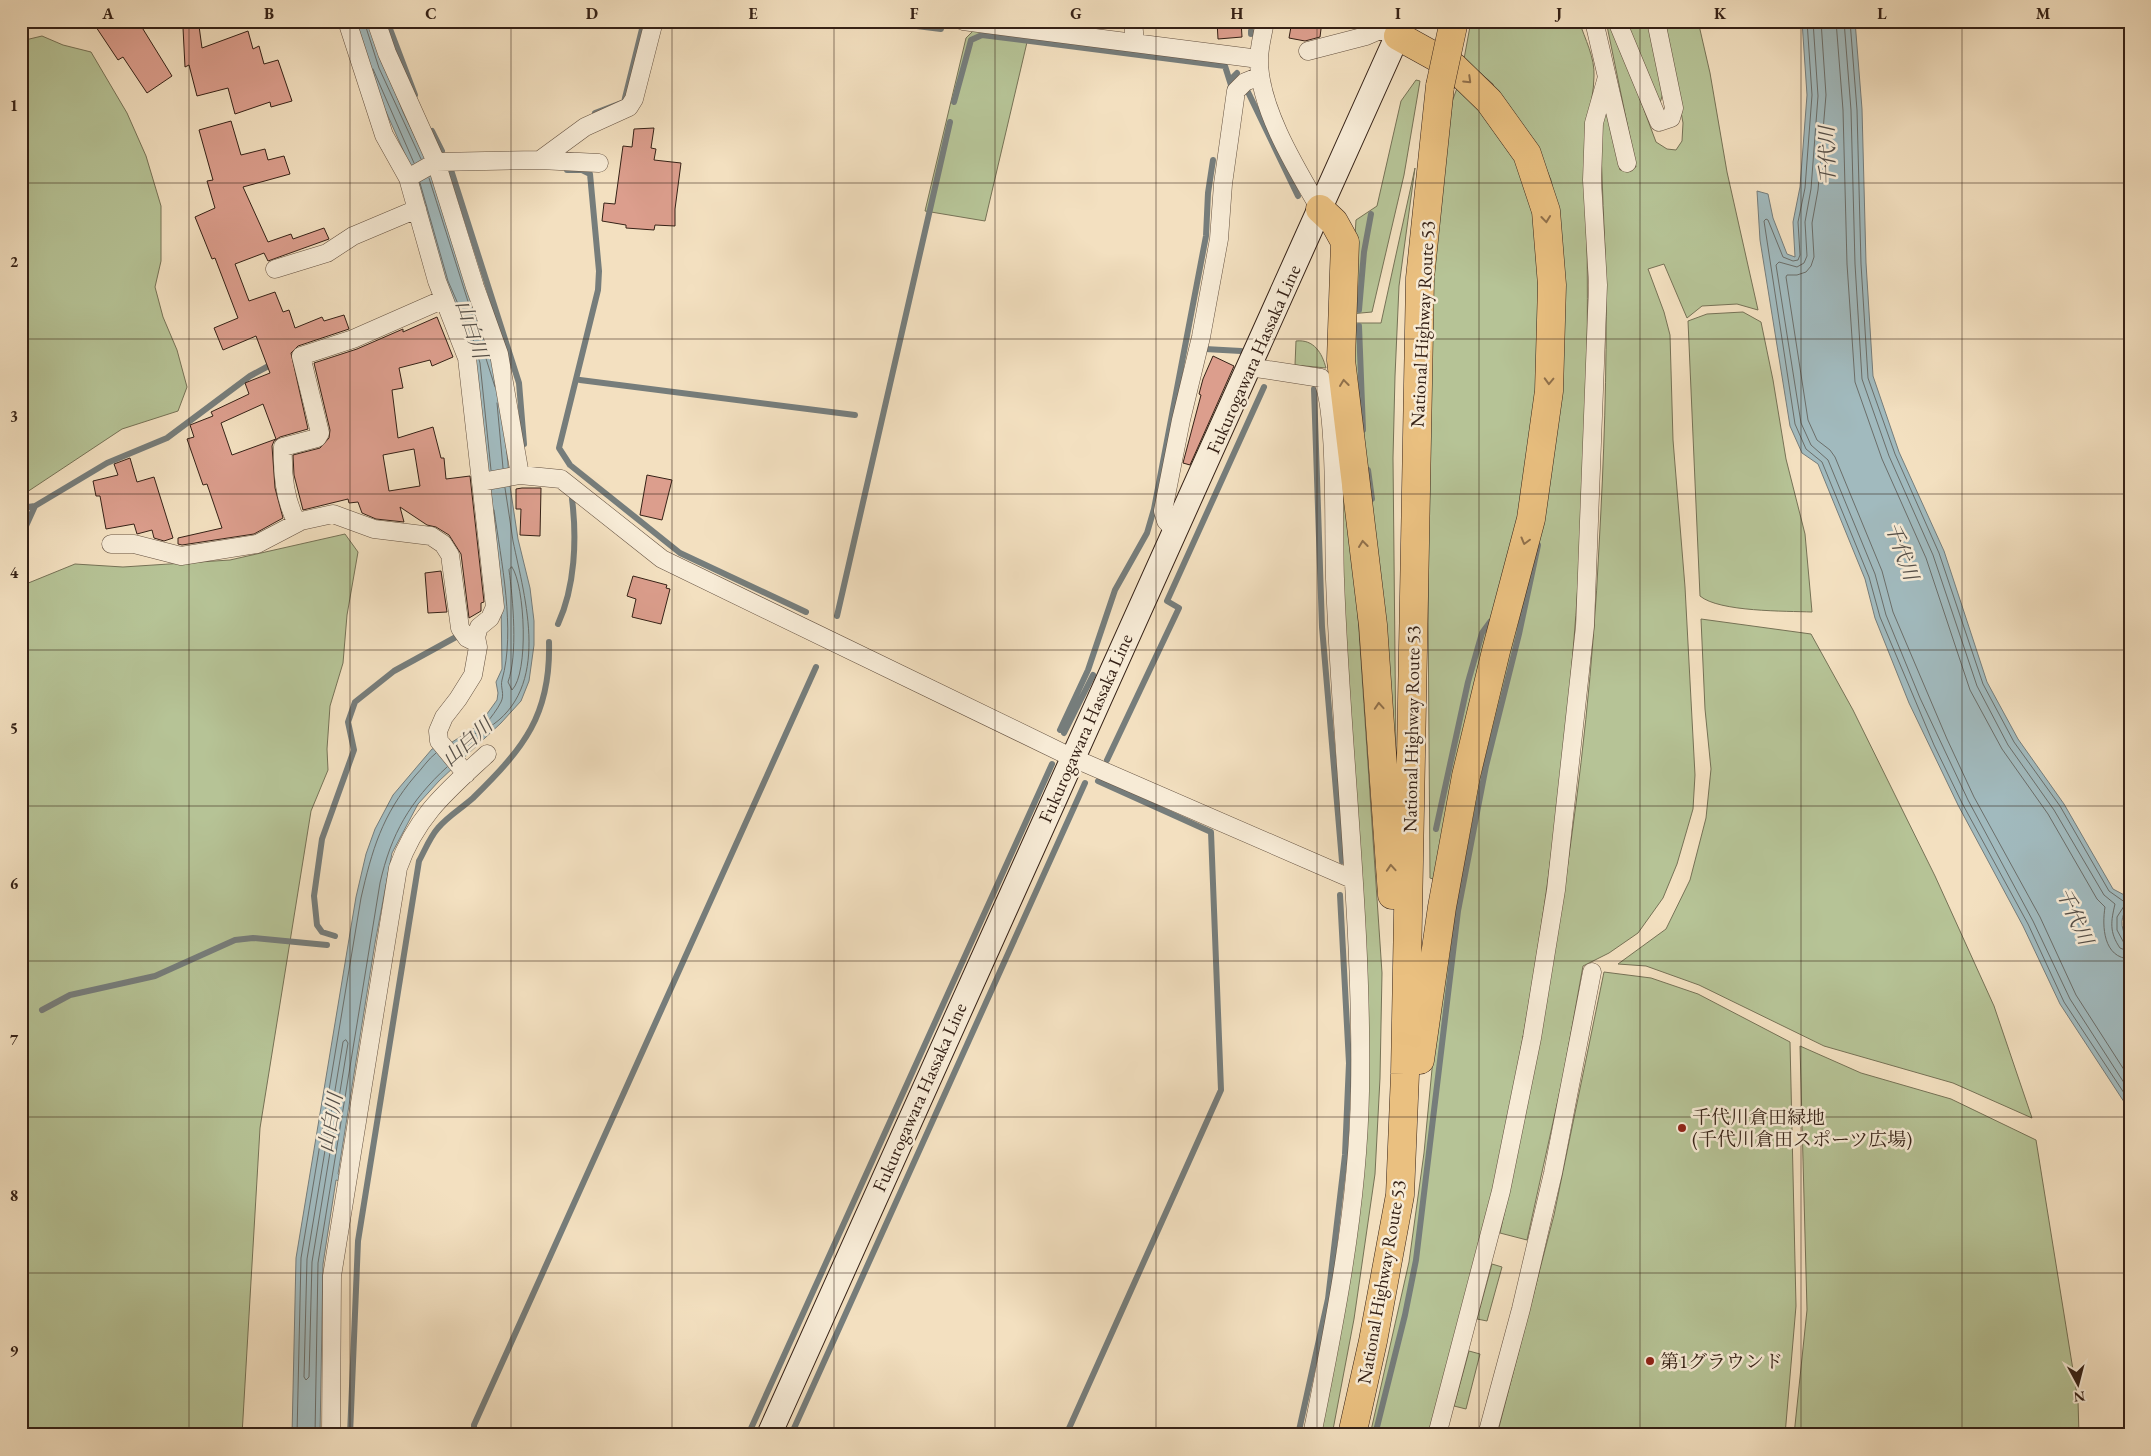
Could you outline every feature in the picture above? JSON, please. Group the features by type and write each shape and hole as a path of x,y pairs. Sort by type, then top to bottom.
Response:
{"highway":[{"name":"National Highway Route 53","path":"1352,1435 1373,1341 1400,1195 1405,1074 1420,278 1440,86 1454,21"},
{"path":"1400,1195 1442,907 1466,776 1496,651 1531,519 1549,391 1552,285 1546,211 1528,154 1490,101 1454,67 1401,29"},
{"path":"1320,209 1334,222 1345,242 1341,360 1373,625 1405,1074"}],"main road":[{"name":"Fukurogawara Hassaka Line","path":"769,1435 1071,757 1401,29"}],"street":[{"path":"346,21 384,135 408,178 444,299 467,358 495,607 490,618 479,627 473,675 444,717 438,731 439,741 466,774"},
{"path":"376,21 390,62 436,162 475,287 499,354 520,475"},
{"path":"540,160 585,128 629,107 634,99 654,21"},
{"path":"963,21 1135,43 1260,68"},
{"path":"1133,21 1135,43"},
{"path":"1265,21 1260,68 1266,99 1285,147 1320,209"},
{"path":"1594,21 1627,163"},
{"path":"1617,21 1659,122 1670,118 1674,108 1656,21"},
{"path":"1308,51 1366,36 1380,30 1401,29"},
{"path":"1175,531 1166,521 1163,512 1181,420 1201,337 1219,239 1236,91 1260,68"},
{"path":"1437,1435 1501,1192 1532,1038 1556,890 1586,626 1598,285 1592,180 1593,142 1594,123 1607,77"},
{"path":"408,178 436,162 540,160 599,162"},
{"path":"275,269 327,253 353,236 417,209"},
{"path":"297,523 292,514 286,488 283,447 317,438 320,433 301,356 352,339 444,299"},
{"path":"1249,367 1321,378 1326,386 1331,440 1341,724 1360,1011 1360,1094 1351,1202 1337,1310 1312,1435"},
{"path":"481,482 520,475 561,479 662,559 1071,757 1352,879"},
{"path":"111,544 144,546 181,556 257,544 297,523 333,514 374,529 431,536 443,544 450,554 460,628 467,638 477,642"},
{"path":"330,1435 332,1276 398,868 405,847 429,809 487,754"},
{"path":"1487,1435 1553,1173 1592,972"}],"green space":[{"path":"1471,21 1579,21 1593,62 1594,82 1589,119 1586,195 1587,356 1584,472 1578,586 1569,701 1541,929 1522,1043 1484,1226 1428,1435 1370,1435 1409,1262 1424,1153 1441,975 1482,757 1561,235 1551,180 1535,143 1496,93 1493,84 1464,59"},
{"path":"1606,21 1611,21 1656,142 1667,149 1676,150 1682,141 1683,123 1665,21 1698,21 1710,73 1727,172 1758,310 1737,304 1702,306 1687,318 1664,264 1648,269 1664,312 1670,335 1673,440 1685,587 1695,775 1693,809 1677,864 1663,898 1638,933 1609,953 1583,966 1563,1077 1527,1240 1500,1233 1535,1063 1550,977 1576,806 1586,719 1594,633 1604,448 1606,284 1601,127 1607,105 1620,170 1636,167"},
{"path":"1622,21 1651,21 1663,93 1660,103"},
{"path":"973,31 1028,38 985,221 925,211 966,38"},
{"path":"42,36 63,45 91,52 127,113 146,156 161,206 161,261 155,287 163,317 177,350 187,387 178,411 122,429 21,496 21,41"},
{"path":"1416,80 1420,81 1404,175 1372,312 1350,314 1356,220 1377,206 1401,101"},
{"path":"1457,88 1469,98 1518,159 1525,178 1537,236 1540,347 1526,482 1436,880 1430,878 1427,461 1434,260 1452,102"},
{"path":"1415,168 1399,286 1395,376 1393,458 1396,756 1393,773 1349,323 1381,323"},
{"path":"1743,312 1761,322 1786,459 1805,534 1812,612 1737,608 1709,601 1700,596 1688,321 1707,314"},
{"path":"1296,341 1308,342 1316,348 1326,368 1295,365"},
{"path":"1342,476 1356,586 1382,973 1380,1078 1375,1174 1354,1319 1332,1435 1318,1435 1344,1310 1361,1183 1343,653"},
{"path":"345,534 358,552 347,615 343,663 330,706 327,749 328,770 311,811 260,1128 242,1435 21,1435 21,586 75,564 123,567 230,560"},
{"path":"1701,619 1811,634 1853,710 1935,876 1994,1006 2032,1118 1953,1083 1824,1046 1699,985 1646,966 1618,964 1666,929 1690,880 1706,818 1711,769 1705,709"},
{"name":"千代川倉田緑地 (千代川倉田スポーツ広場)","path":"1604,972 1651,978 1698,994 1790,1042 1796,1306 1785,1435 1497,1435 1554,1215"},
{"path":"1800,1046 1861,1073 1951,1099 2036,1140 2078,1401 2079,1435 1794,1435 1807,1310"},
{"path":"1492,1264 1502,1267 1487,1321 1477,1319"},
{"path":"1469,1351 1480,1354 1466,1409 1454,1406"}],"water":[{"name":"山白川","path":"351,21 368,21 403,112 433,174 501,391 510,486 518,539 530,588 534,621 534,645 529,681 521,701 418,804 392,853 375,943 338,1174 342,1176 341,1181 336,1180 323,1264 320,1435 292,1435 296,1258 356,897 366,854 375,829 393,795 432,749 449,744 479,725 497,700 496,682 502,669 501,601 450,301 408,161 371,78"},
{"name":"千代川","path":"1802,21 1855,21 1862,109 1866,263 1873,376 1899,452 1944,551 1987,682 2018,739 2064,804 2113,889 2130,898 2130,909 2124,913 2122,925 2130,944 2130,1111 2060,1004 2023,926 1958,805 1909,703 1875,618 1865,579 1818,464 1802,453 1790,426 1760,240 1757,191 1768,194 1773,218 1787,254 1795,257 1793,222 1800,187 1807,95"}],"building":[{"path":"106,21 121,21 126,27 138,21 172,76 147,93 123,57 118,60 96,27"},
{"path":"1217,21 1241,21 1242,37 1218,39"},
{"path":"1292,21 1322,21 1320,37 1305,41 1289,38"},
{"path":"199,26 202,48 248,31 253,49 259,46 264,64 278,60 292,101 271,107 270,102 235,114 228,88 197,96 189,65 185,67 183,28"},
{"path":"231,121 241,155 265,149 268,160 284,156 290,174 243,187 268,242 291,234 293,239 324,228 329,239 268,261 264,253 235,264 249,301 275,292 283,312 289,310 295,328 322,317 324,321 344,315 349,329 298,346 291,353 308,429 280,437 274,441 272,446 275,488 283,518 254,534 182,545 178,544 178,538 222,528 207,484 203,485 187,439 194,437 190,425 213,416 211,412 249,394 245,383 270,373 256,336 223,350 214,328 238,318 215,258 212,259 195,217 215,208 207,181 213,180 199,130","holes":["263,404 276,439 232,455 221,423"]},
{"path":"654,128 651,148 656,149 654,160 681,163 675,209 675,226 655,225 654,230 626,228 626,225 602,221 604,203 615,204 623,146 632,147 634,129"},
{"path":"437,317 453,357 432,366 430,360 399,368 403,388 392,390 398,438 433,427 441,458 444,458 446,479 470,476 484,602 481,603 481,611 469,618 461,554 449,535 436,527 427,525 400,507 404,522 376,519 362,513 358,502 349,503 348,499 303,510 294,475 293,455 320,448 329,438 330,430 314,363 357,349 403,329 403,332","holes":["414,449 420,486 389,491 383,455"]},
{"path":"1213,356 1234,366 1190,465 1183,463 1201,395 1199,394 1203,379"},
{"path":"130,458 137,482 154,477 173,538 164,541 154,538 152,530 137,534 134,524 106,529 100,496 96,496 93,481 118,475 114,464"},
{"path":"647,475 672,480 662,520 640,515"},
{"path":"541,488 540,536 520,535 521,509 516,509 516,489"},
{"path":"441,571 447,612 428,613 425,573"},
{"path":"633,576 667,585 666,588 670,589 661,624 632,617 636,599 627,596"}],"waterway":[{"path":"387,21 415,95"},
{"path":"595,113 624,102 644,21"},
{"path":"876,21 941,29"},
{"path":"954,102 971,40 982,35 1225,66 1231,85 1230,91"},
{"path":"1230,80 1237,73"},
{"path":"1248,92 1298,196"},
{"path":"837,616 950,122"},
{"path":"432,131 442,151"},
{"path":"1060,730 1088,670 1115,590 1147,533 1154,509 1206,236 1208,193 1213,160"},
{"path":"451,170 519,383 524,444"},
{"path":"567,170 582,170 590,174 599,271 598,290 559,448 570,465 680,553 806,612"},
{"path":"1359,310 1364,252 1371,214"},
{"path":"1359,326 1363,430"},
{"path":"1205,349 1241,351"},
{"path":"21,508 35,506 107,463 167,438 250,376 274,363"},
{"path":"580,380 855,415"},
{"path":"1107,760 1179,608 1167,601 1264,387"},
{"path":"1314,389 1322,627 1342,861"},
{"path":"1368,470 1372,499"},
{"path":"558,624 568,594 573,563 574,514 572,499"},
{"path":"21,537 35,506"},
{"path":"1375,1435 1405,1315 1416,1260 1458,911 1486,766 1519,634 1538,545"},
{"path":"1436,829 1468,682 1482,633 1490,622"},
{"path":"335,936 322,932 317,925 314,896 322,839 354,750 348,722 355,702 394,671 456,637"},
{"path":"350,1435 358,1241 419,861 438,828 473,798 507,763 531,729 545,690 549,642"},
{"path":"474,1435 474,1425 816,667"},
{"path":"1064,733 1093,675"},
{"path":"748,1435 1052,764"},
{"path":"1066,1435 1221,1090 1211,832 1098,781"},
{"path":"791,1435 1085,783"},
{"path":"1298,1435 1328,1299 1345,1155 1349,1063 1340,895"},
{"path":"42,1010 70,995 155,976 235,940 253,938 327,945"}],"place":[{"name":"千代川倉田緑地 (千代川倉田スポーツ広場)","path":"1682,1128"},
{"name":"第1グラウンド","path":"1650,1361"}]}
